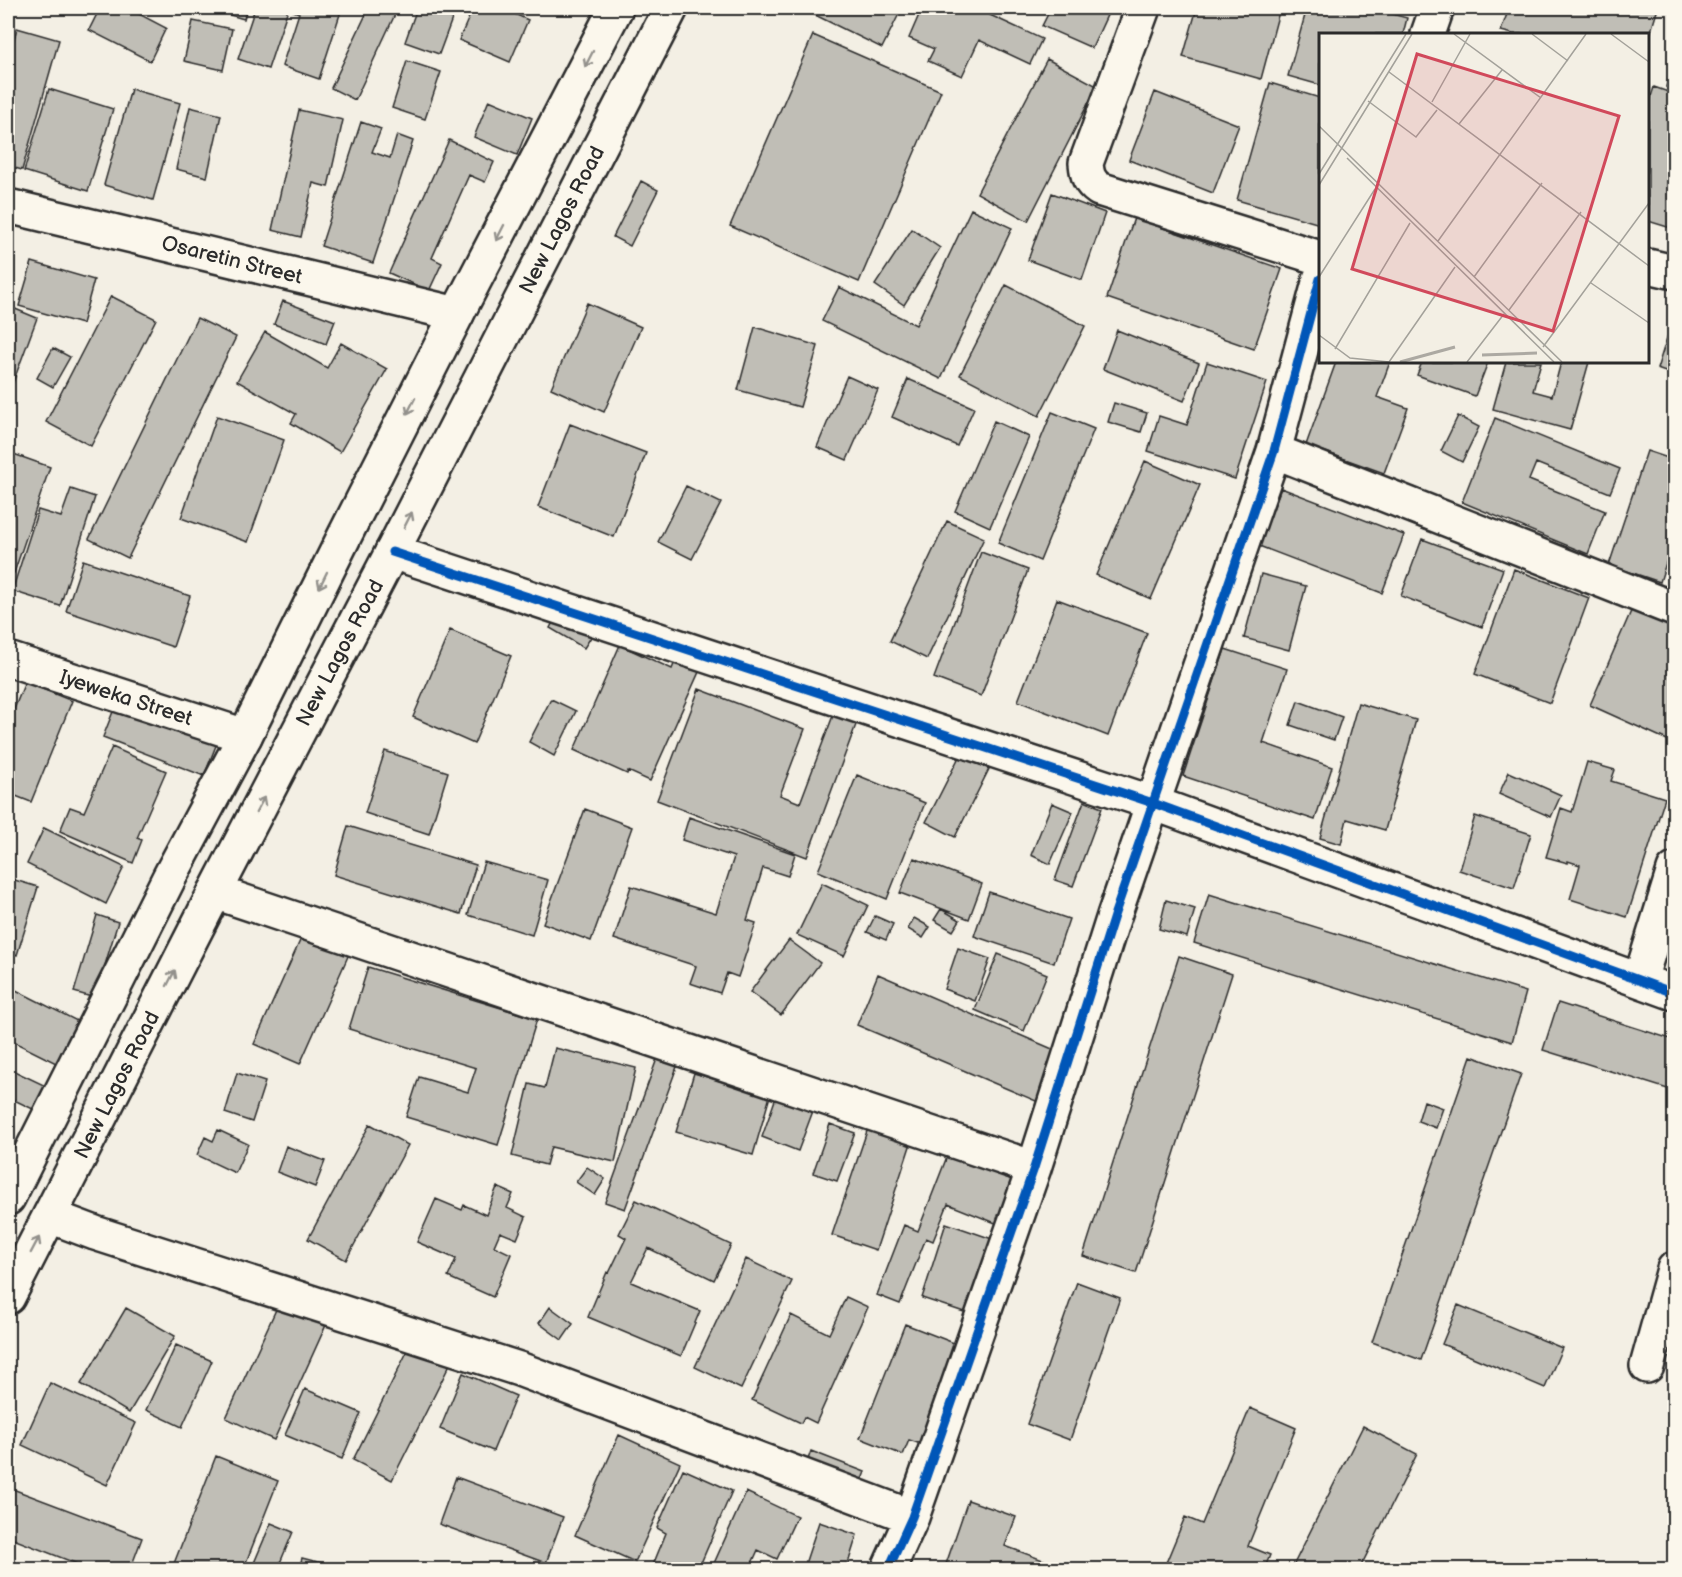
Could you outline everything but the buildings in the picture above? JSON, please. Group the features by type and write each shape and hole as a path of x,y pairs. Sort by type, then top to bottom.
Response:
{"street":[{"path":"9,1193 616,8"},
{"name":"New Lagos Road","path":"8,1297 671,8"},
{"path":"1143,8 1086,163 1087,174 1092,184 1099,189 1319,258"},
{"path":"1428,33 1437,8"},
{"name":"Osaretin Street","path":"8,206 457,315"},
{"path":"1649,266 1674,272"},
{"path":"888,1569 912,1517 1034,1168 1114,916 1274,451 1319,283"},
{"path":"1274,451 1674,609"},
{"path":"392,552 1153,803 1674,993"},
{"name":"Iyeweka Street","path":"8,660 245,736"},
{"path":"1640,980 1674,870"},
{"path":"215,891 1034,1168"},
{"path":"50,1216 95,1233 519,1369 912,1517"},
{"path":"1647,1366 1674,1269"}],"cycle path":[{"path":"888,1570 912,1517 1034,1168 1114,916 1274,451 1319,283"},
{"path":"392,552 1153,803 1674,993"}]}
